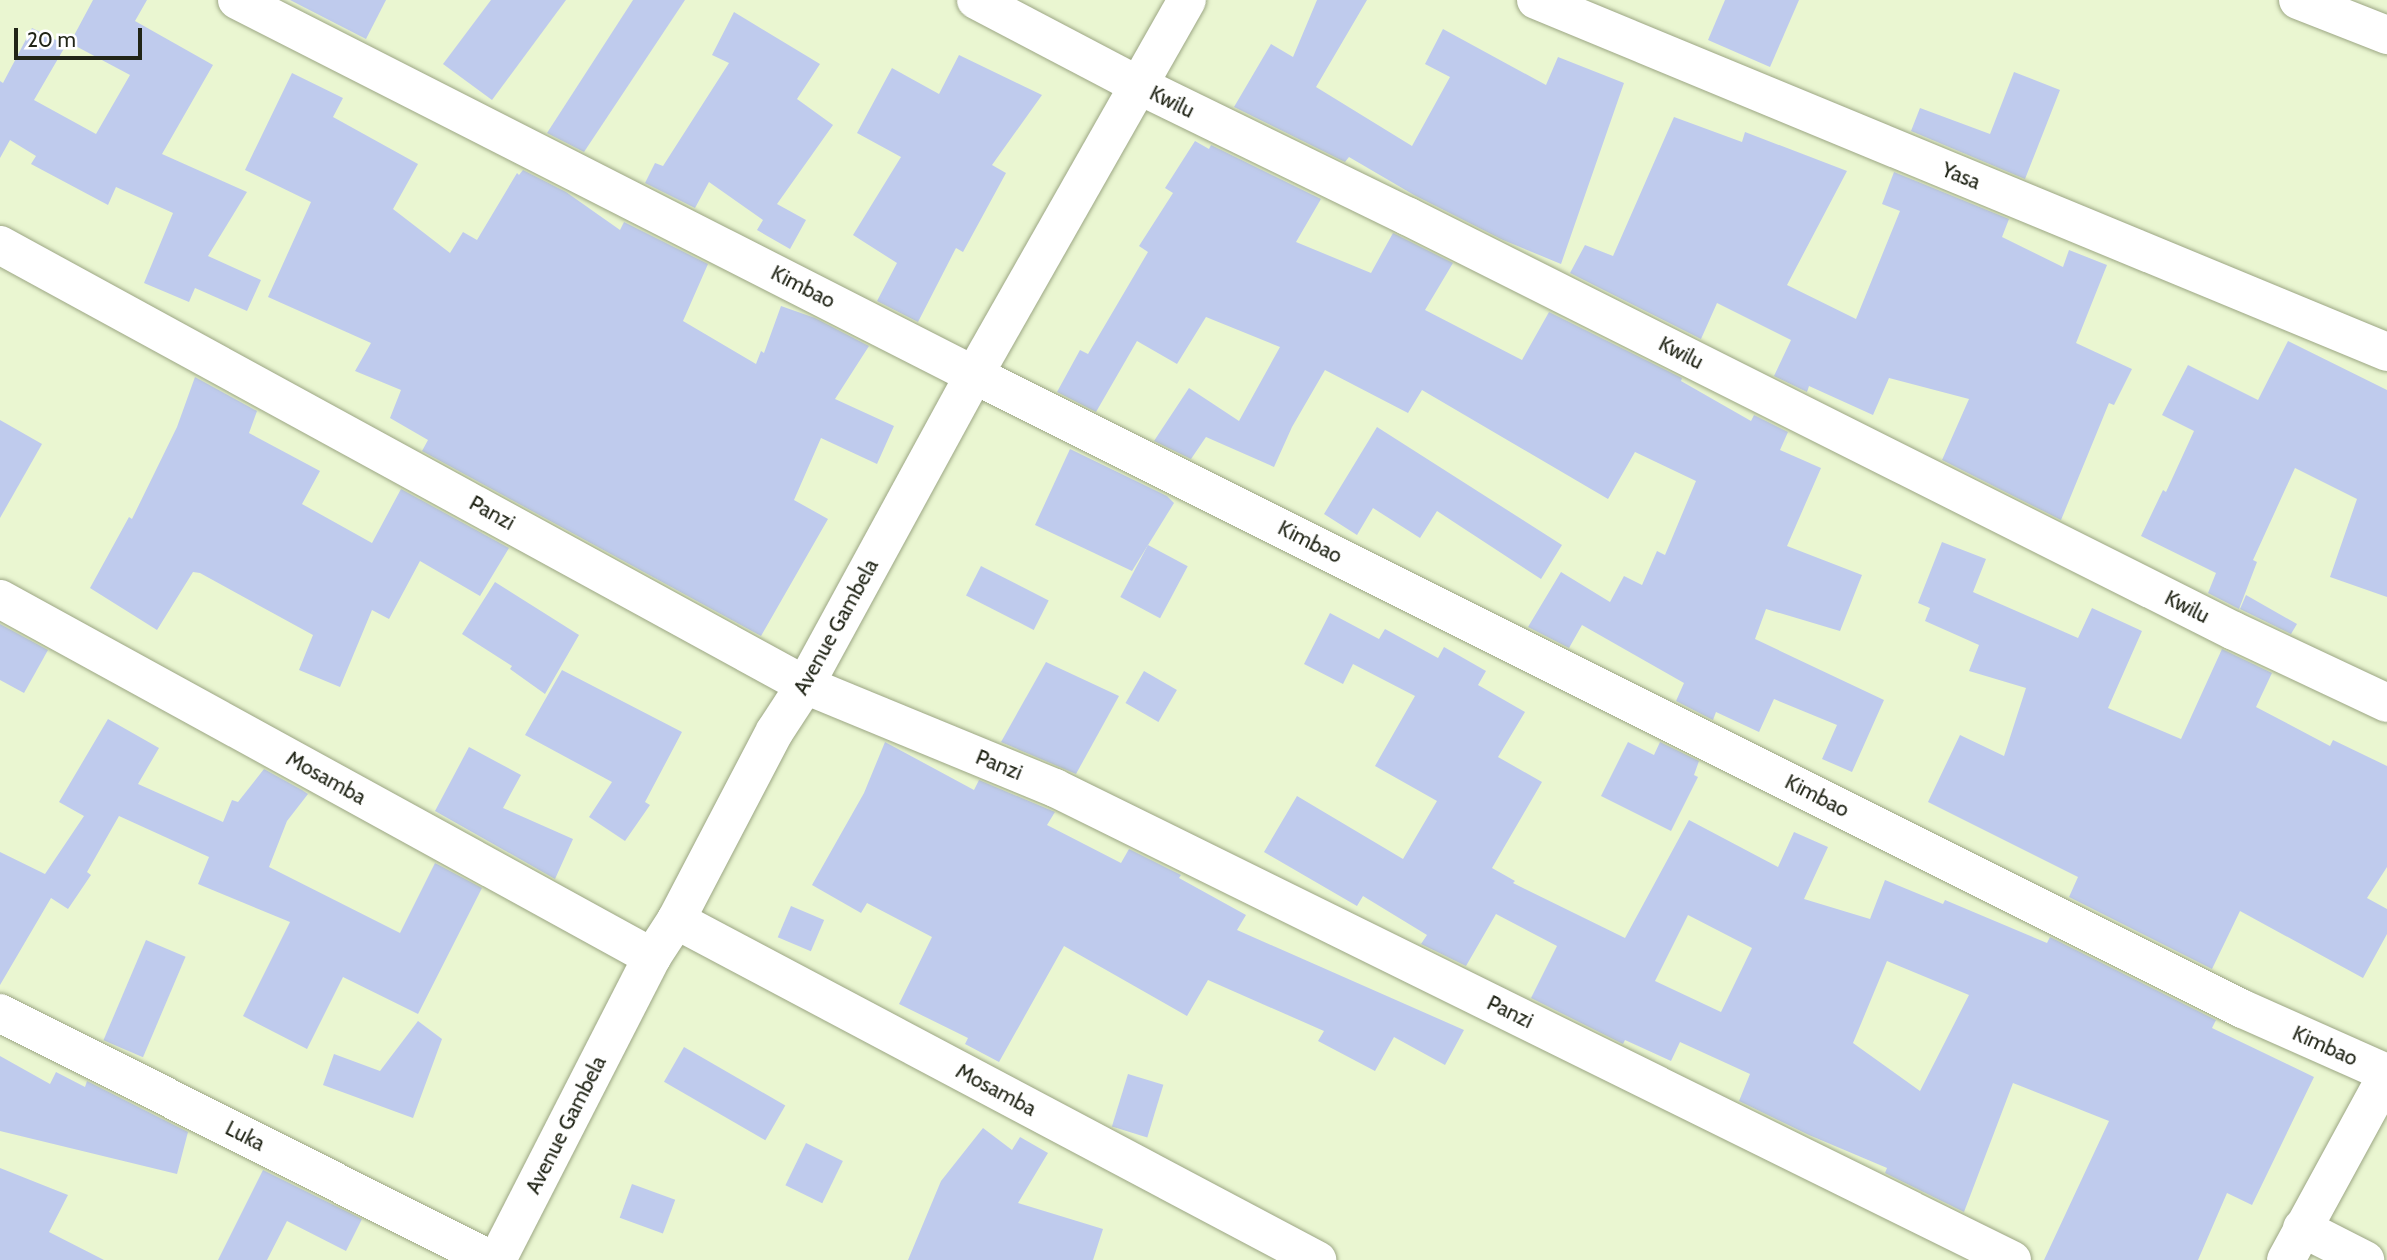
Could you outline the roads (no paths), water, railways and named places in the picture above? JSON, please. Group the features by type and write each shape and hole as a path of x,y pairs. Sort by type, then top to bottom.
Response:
{"street":[{"name":"Kimbao","path":"237,0 974,375 2231,1003 2387,1074"},
{"name":"Kwilu","path":"976,0 1136,84 1432,228 2234,631 2387,703"},
{"name":"Avenue Gambela","path":"497,1260 652,957 676,920 775,731 805,685 1136,84 1187,0"},
{"name":"Yasa","path":"1536,0 2387,352"},
{"path":"2298,0 2387,35"},
{"name":"Panzi","path":"0,245 805,685 1055,788 2012,1260"},
{"name":"Mosamba","path":"0,599 652,957"},
{"name":"Mosamba","path":"676,920 1317,1260"},
{"name":"Luka","path":"0,1013 491,1260"},
{"path":"2365,1260 2294,1244 2387,1074"}]}
